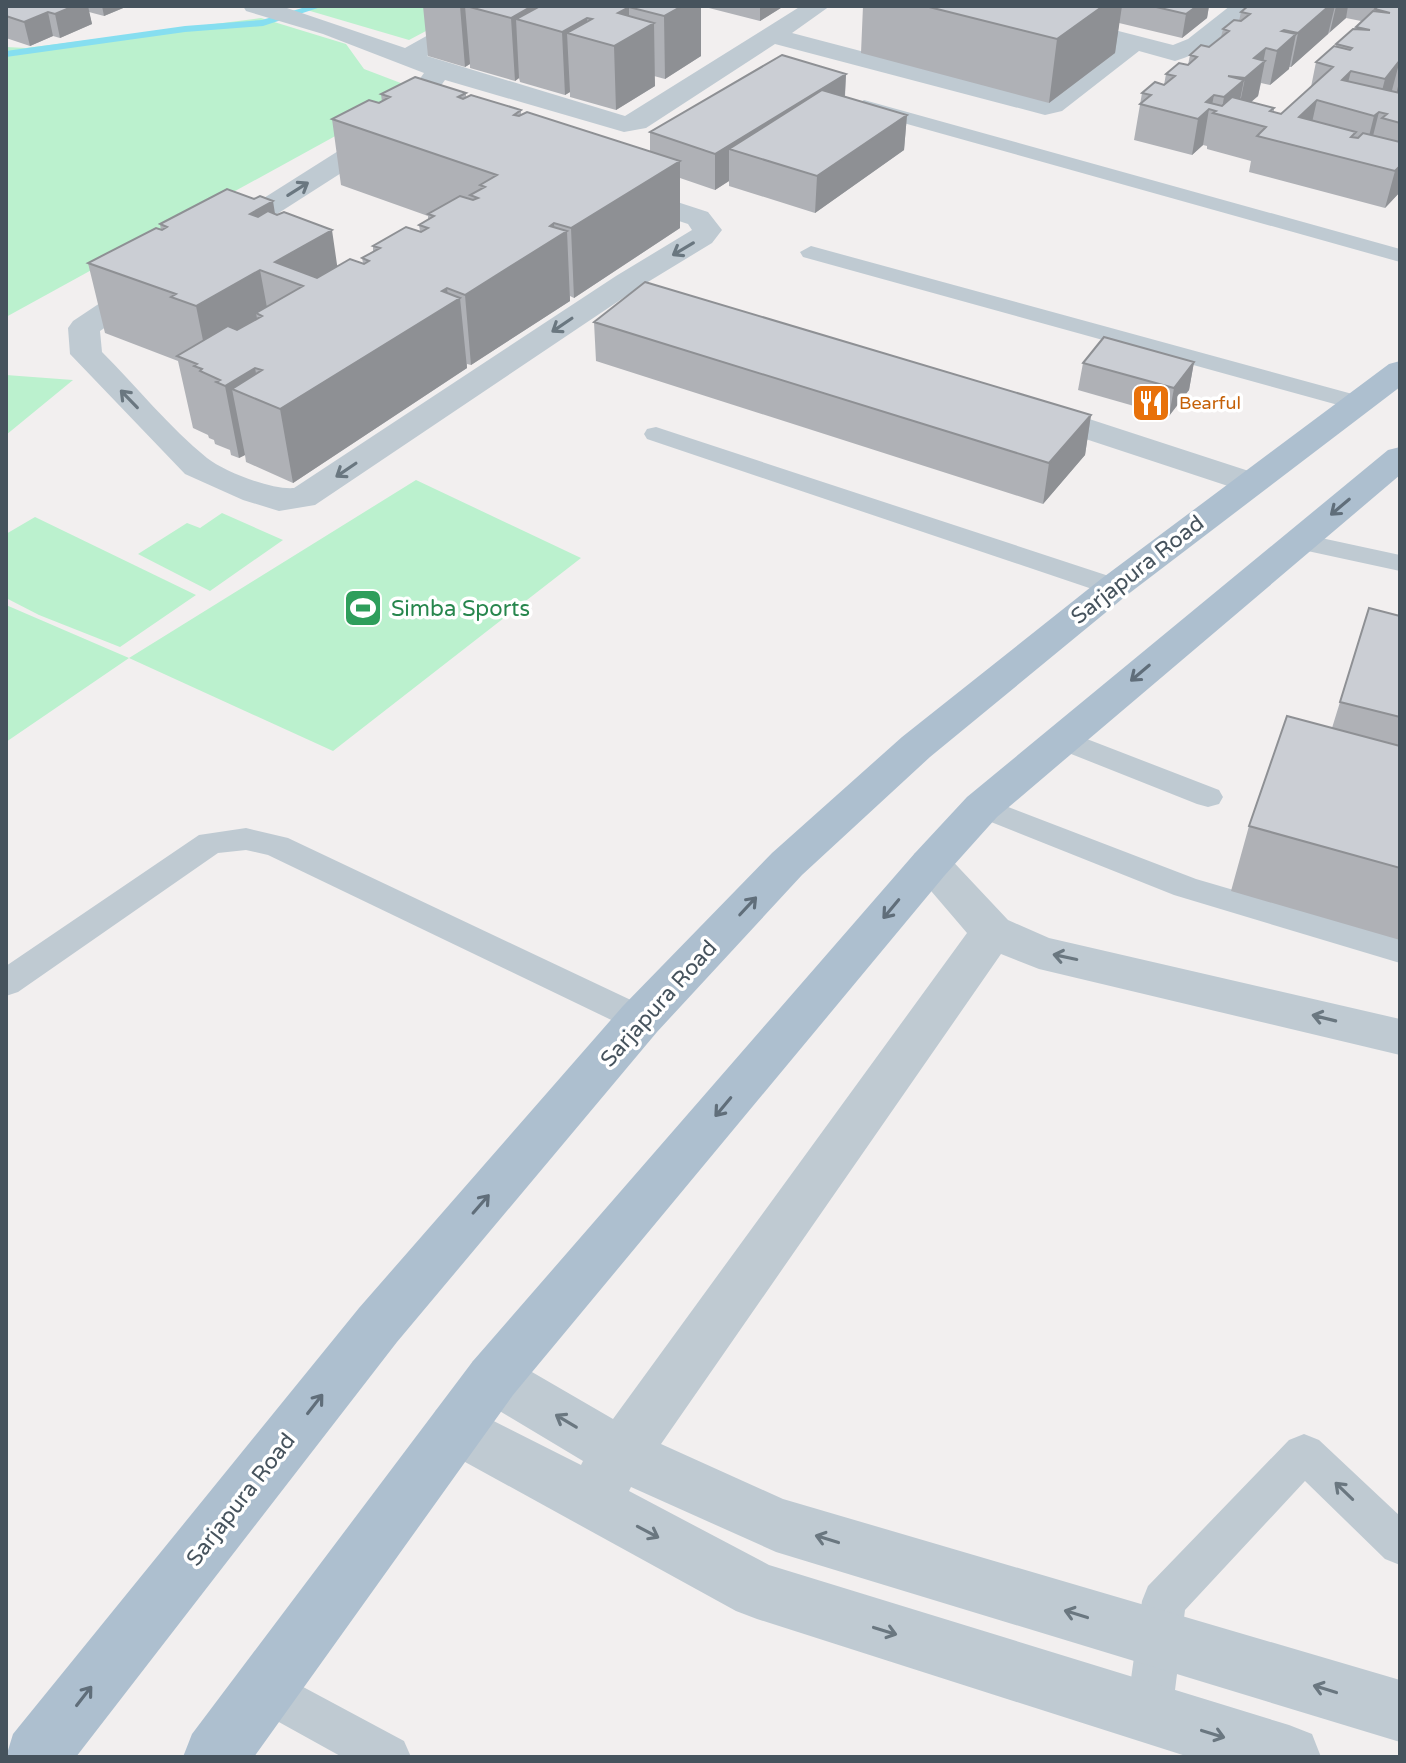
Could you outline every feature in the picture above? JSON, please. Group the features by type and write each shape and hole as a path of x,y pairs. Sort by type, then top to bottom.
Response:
{"main road":[{"name":"Sarjapura Road","path":"36,1757 378,1325 640,1019 799,854 916,747 1114,587 1249,482 1400,371"},
{"path":"215,1757 493,1378 930,864 982,807 1400,457"}],"street":[{"path":"407,57 498,6"},
{"path":"265,9 332,29 439,70 630,124 818,6"},
{"path":"993,6 1180,52 1239,11"},
{"path":"1202,9 1239,11"},
{"path":"773,36 1045,107 1053,105 1136,42"},
{"path":"439,70 416,128 192,256 101,313 84,328 86,354 197,467 279,500 303,498 627,282 702,237 707,230 698,218 592,183"},
{"path":"627,282 657,292"},
{"path":"1008,402 1249,482"},
{"path":"930,864 992,932 1039,952 1400,1037"},
{"path":"605,1477 992,932"},
{"path":"493,1378 605,1477 757,1590 1289,1757"},
{"path":"456,1428 605,1477 776,1524 1400,1711"}],"lane":[{"path":"850,102 1400,256"},
{"path":"811,252 1358,403"},
{"path":"656,434 1114,587"},
{"path":"1298,541 1400,563"},
{"path":"1061,739 1208,797"},
{"path":"982,807 1185,887 1400,951"},
{"path":"6,983 210,843 246,839 277,846 640,1019"},
{"path":"1149,1714 1164,1601 1304,1453 1400,1545"},
{"path":"264,1689 388,1757"}],"green space":[{"path":"473,6 409,40 300,8"},
{"path":"261,18 346,44 364,69 419,90 6,317 6,47 26,48"},
{"path":"6,375 73,380 6,435"},
{"name":"Simba Sports","path":"416,480 581,558 333,751 129,658"},
{"path":"222,513 283,540 210,591 138,554 187,523 200,528"},
{"path":"35,517 196,595 120,647 39,615 6,598 6,534"},
{"path":"6,605 129,658 6,742"}],"building":[{"path":"6,6 74,6 24,22 6,16"},
{"path":"466,6 532,6 511,18"},
{"path":"540,6 682,6 664,16 629,7 618,13 654,23 614,46 567,33 592,19 587,18 562,32 516,19"},
{"path":"925,6 1051,7 1103,6 1057,39"},
{"path":"1152,6 1197,6 1186,14"},
{"path":"1248,6 1329,6 1298,33 1282,31 1296,34 1277,51 1266,48 1254,58 1265,61 1245,78 1228,76 1244,80 1224,97 1214,95 1206,102 1222,106 1232,97 1274,108 1270,111 1281,114 1333,67 1316,62 1334,46 1350,50 1352,48 1336,44 1353,29 1370,30 1356,27 1373,11 1390,13 1375,9 1378,6 1400,6 1400,60 1385,79 1351,71 1342,80 1400,93 1400,123 1382,118 1387,114 1379,112 1374,116 1317,100 1299,117 1356,132 1351,137 1358,138 1363,133 1400,142 1400,166 1395,171 1257,136 1266,127 1213,113 1216,111 1209,109 1198,119 1140,104 1151,95 1142,93 1155,82 1164,85 1175,76 1166,74 1179,63 1188,65 1197,57 1190,55 1201,45 1209,47 1229,31 1223,29 1234,20 1241,21 1250,14 1241,12"},
{"path":"782,55 846,74 715,154 650,132"},
{"path":"415,77 466,93 458,97 463,99 471,95 521,110 514,115 527,112 680,161 571,228 554,223 550,226 567,231 465,295 447,288 442,291 460,298 280,409 232,389 262,370 255,368 225,386 216,382 220,380 200,371 202,369 194,366 197,364 177,356 228,326 237,330 262,316 256,313 303,286 260,270 196,306 171,297 176,294 88,263 156,228 162,230 167,227 160,224 227,189 254,199 260,196 273,201 250,214 258,217 268,211 277,215 284,212 332,230 275,262 317,278 350,259 364,264 369,261 362,258 380,248 373,246 406,227 421,232 428,228 419,225 434,216 428,214 460,196 473,200 478,198 470,195 485,187 480,185 497,175 332,119 369,100 379,103 390,97 381,94"},
{"path":"822,90 907,115 817,176 729,149"},
{"path":"645,282 1091,415 1049,463 594,322"},
{"path":"1104,337 1194,362 1174,388 1083,363"},
{"path":"1369,608 1400,616 1400,717 1340,702"},
{"path":"1287,716 1400,746 1400,868 1249,826"}],"waterway":[{"path":"6,54 185,29 263,23 319,6"}],"place":[{"name":"Bearful","path":"1151,403"},
{"name":"Simba Sports","path":"363,608"}]}
